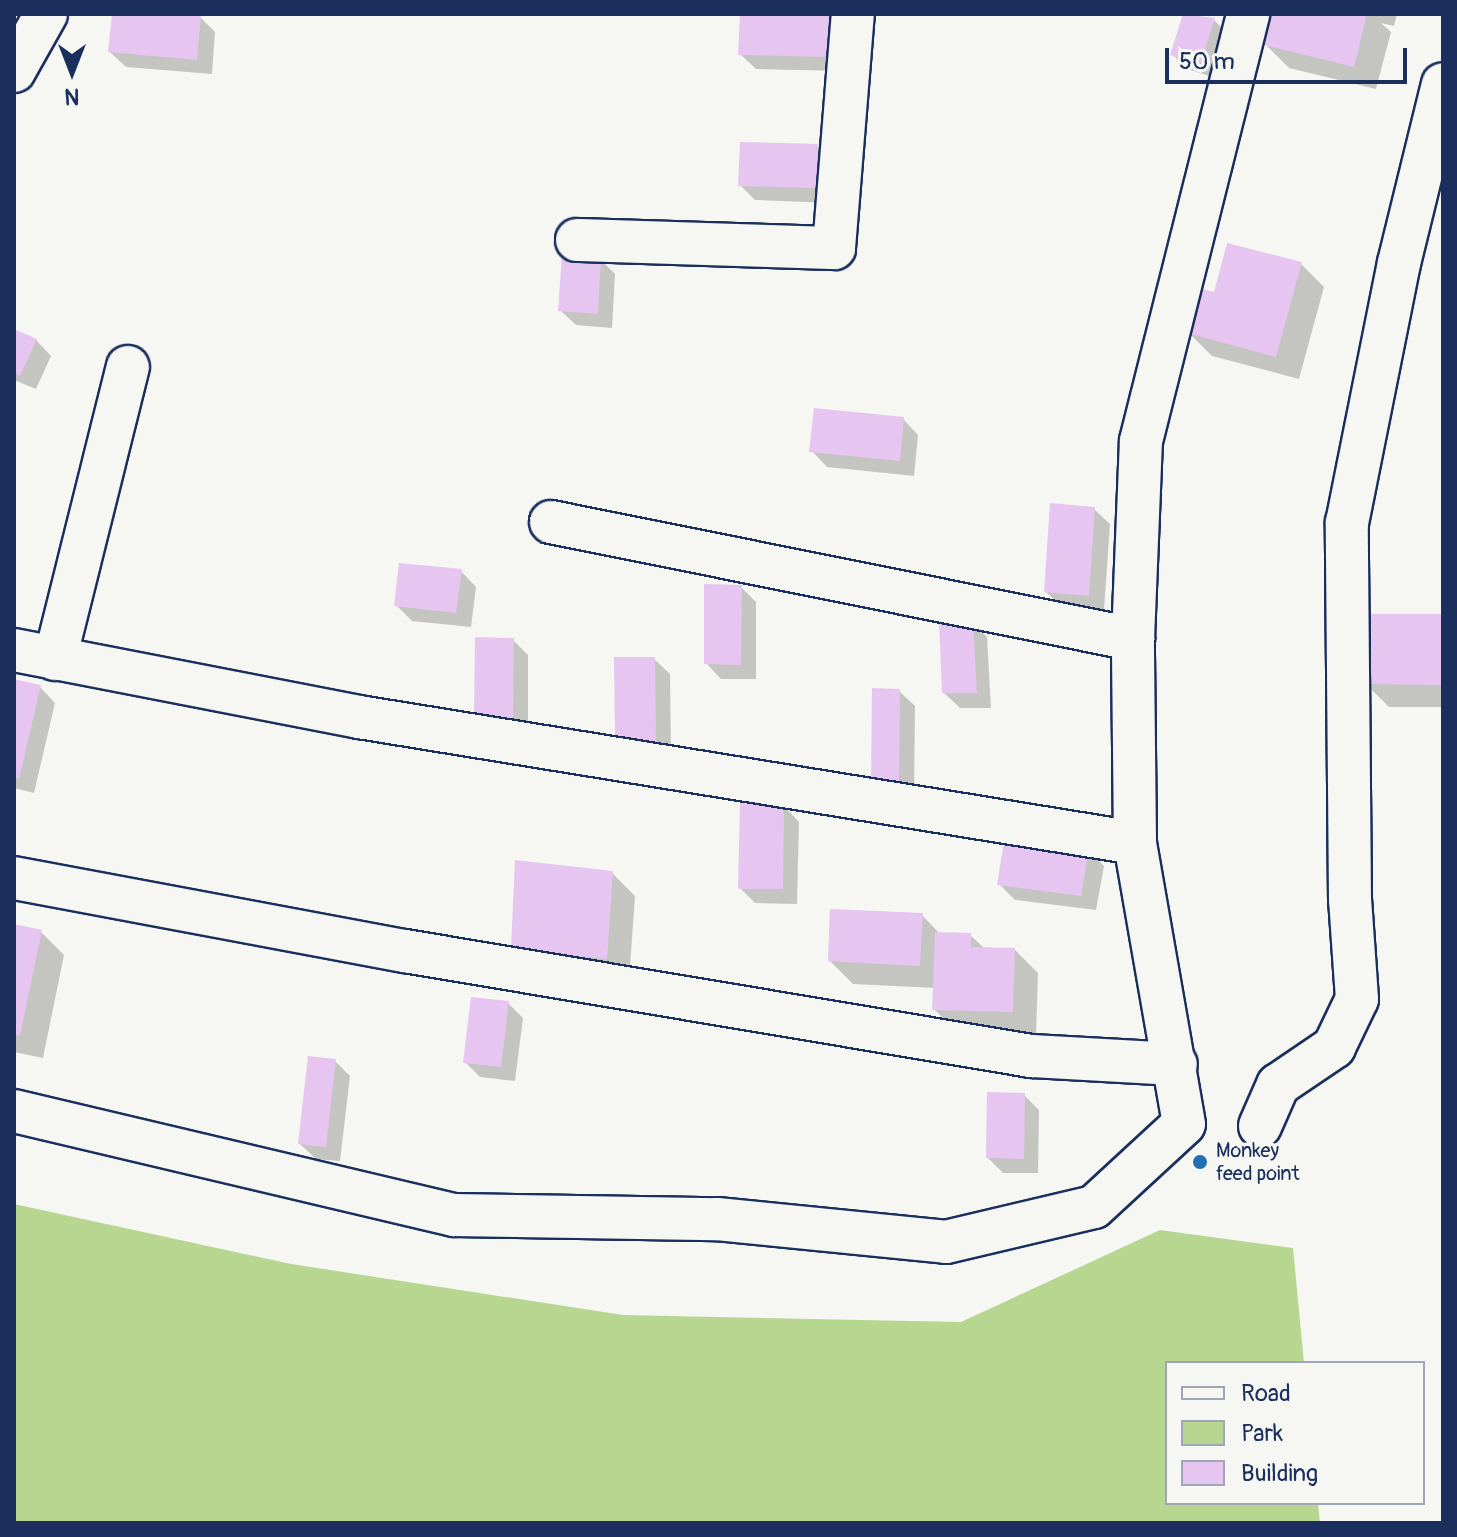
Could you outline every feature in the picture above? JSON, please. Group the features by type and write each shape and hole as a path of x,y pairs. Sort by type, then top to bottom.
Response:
{"street":[{"path":"14,71 46,14"},
{"path":"577,240 834,248 853,14"},
{"path":"14,1111 454,1215 717,1219 946,1242 1094,1207 1184,1124 1176,1064 1135,843 1133,639 1141,441 1248,14"},
{"path":"1260,1126 1278,1085 1334,1047 1357,999 1350,900 1353,726 1347,523 1399,263 1443,84"},
{"path":"55,659 128,367"},
{"path":"551,522 1133,639"},
{"path":"14,650 359,717 1135,843"},
{"path":"14,878 405,951 1031,1056 1176,1064"}],"green space":[{"path":"14,1204 291,1264 623,1315 961,1322 1160,1230 1293,1248 1304,1361 1165,1361 1165,1505 1318,1505 1320,1523 14,1523"}],"building":[{"path":"112,14 201,15 197,60 108,52"},
{"path":"740,14 832,16 831,57 738,55"},
{"path":"1183,14 1215,18 1200,64 1170,55"},
{"path":"1272,14 1367,14 1354,67 1264,45"},
{"path":"740,142 818,144 817,188 738,186"},
{"path":"1227,243 1302,262 1276,357 1187,333 1199,288 1214,292"},
{"path":"562,254 601,257 598,314 558,311"},
{"path":"14,329 37,339 20,376 14,373"},
{"path":"814,408 904,417 900,461 809,452"},
{"path":"1050,503 1095,507 1089,596 1044,592"},
{"path":"399,563 462,569 456,613 394,606"},
{"path":"704,584 742,585 741,665 704,664"},
{"path":"1364,614 1443,614 1443,685 1364,684"},
{"path":"973,620 977,693 942,693 939,621"},
{"path":"475,637 514,638 513,720 474,720"},
{"path":"614,657 655,657 656,742 615,742"},
{"path":"14,679 41,685 19,779 14,777"},
{"path":"872,688 900,689 899,788 871,787"},
{"path":"740,803 784,804 783,889 738,889"},
{"path":"1005,835 1089,849 1081,896 997,885"},
{"path":"515,860 613,871 607,959 511,949"},
{"path":"830,909 923,913 920,966 828,961"},
{"path":"14,924 42,930 20,1036 14,1035"},
{"path":"935,932 971,933 971,947 1015,948 1013,1012 932,1010"},
{"path":"471,997 509,1001 501,1067 463,1063"},
{"path":"308,1056 336,1059 326,1147 298,1144"},
{"path":"987,1092 1025,1093 1024,1159 986,1158"}],"place":[{"name":"Monkey feed point","path":"1200,1162"}]}
